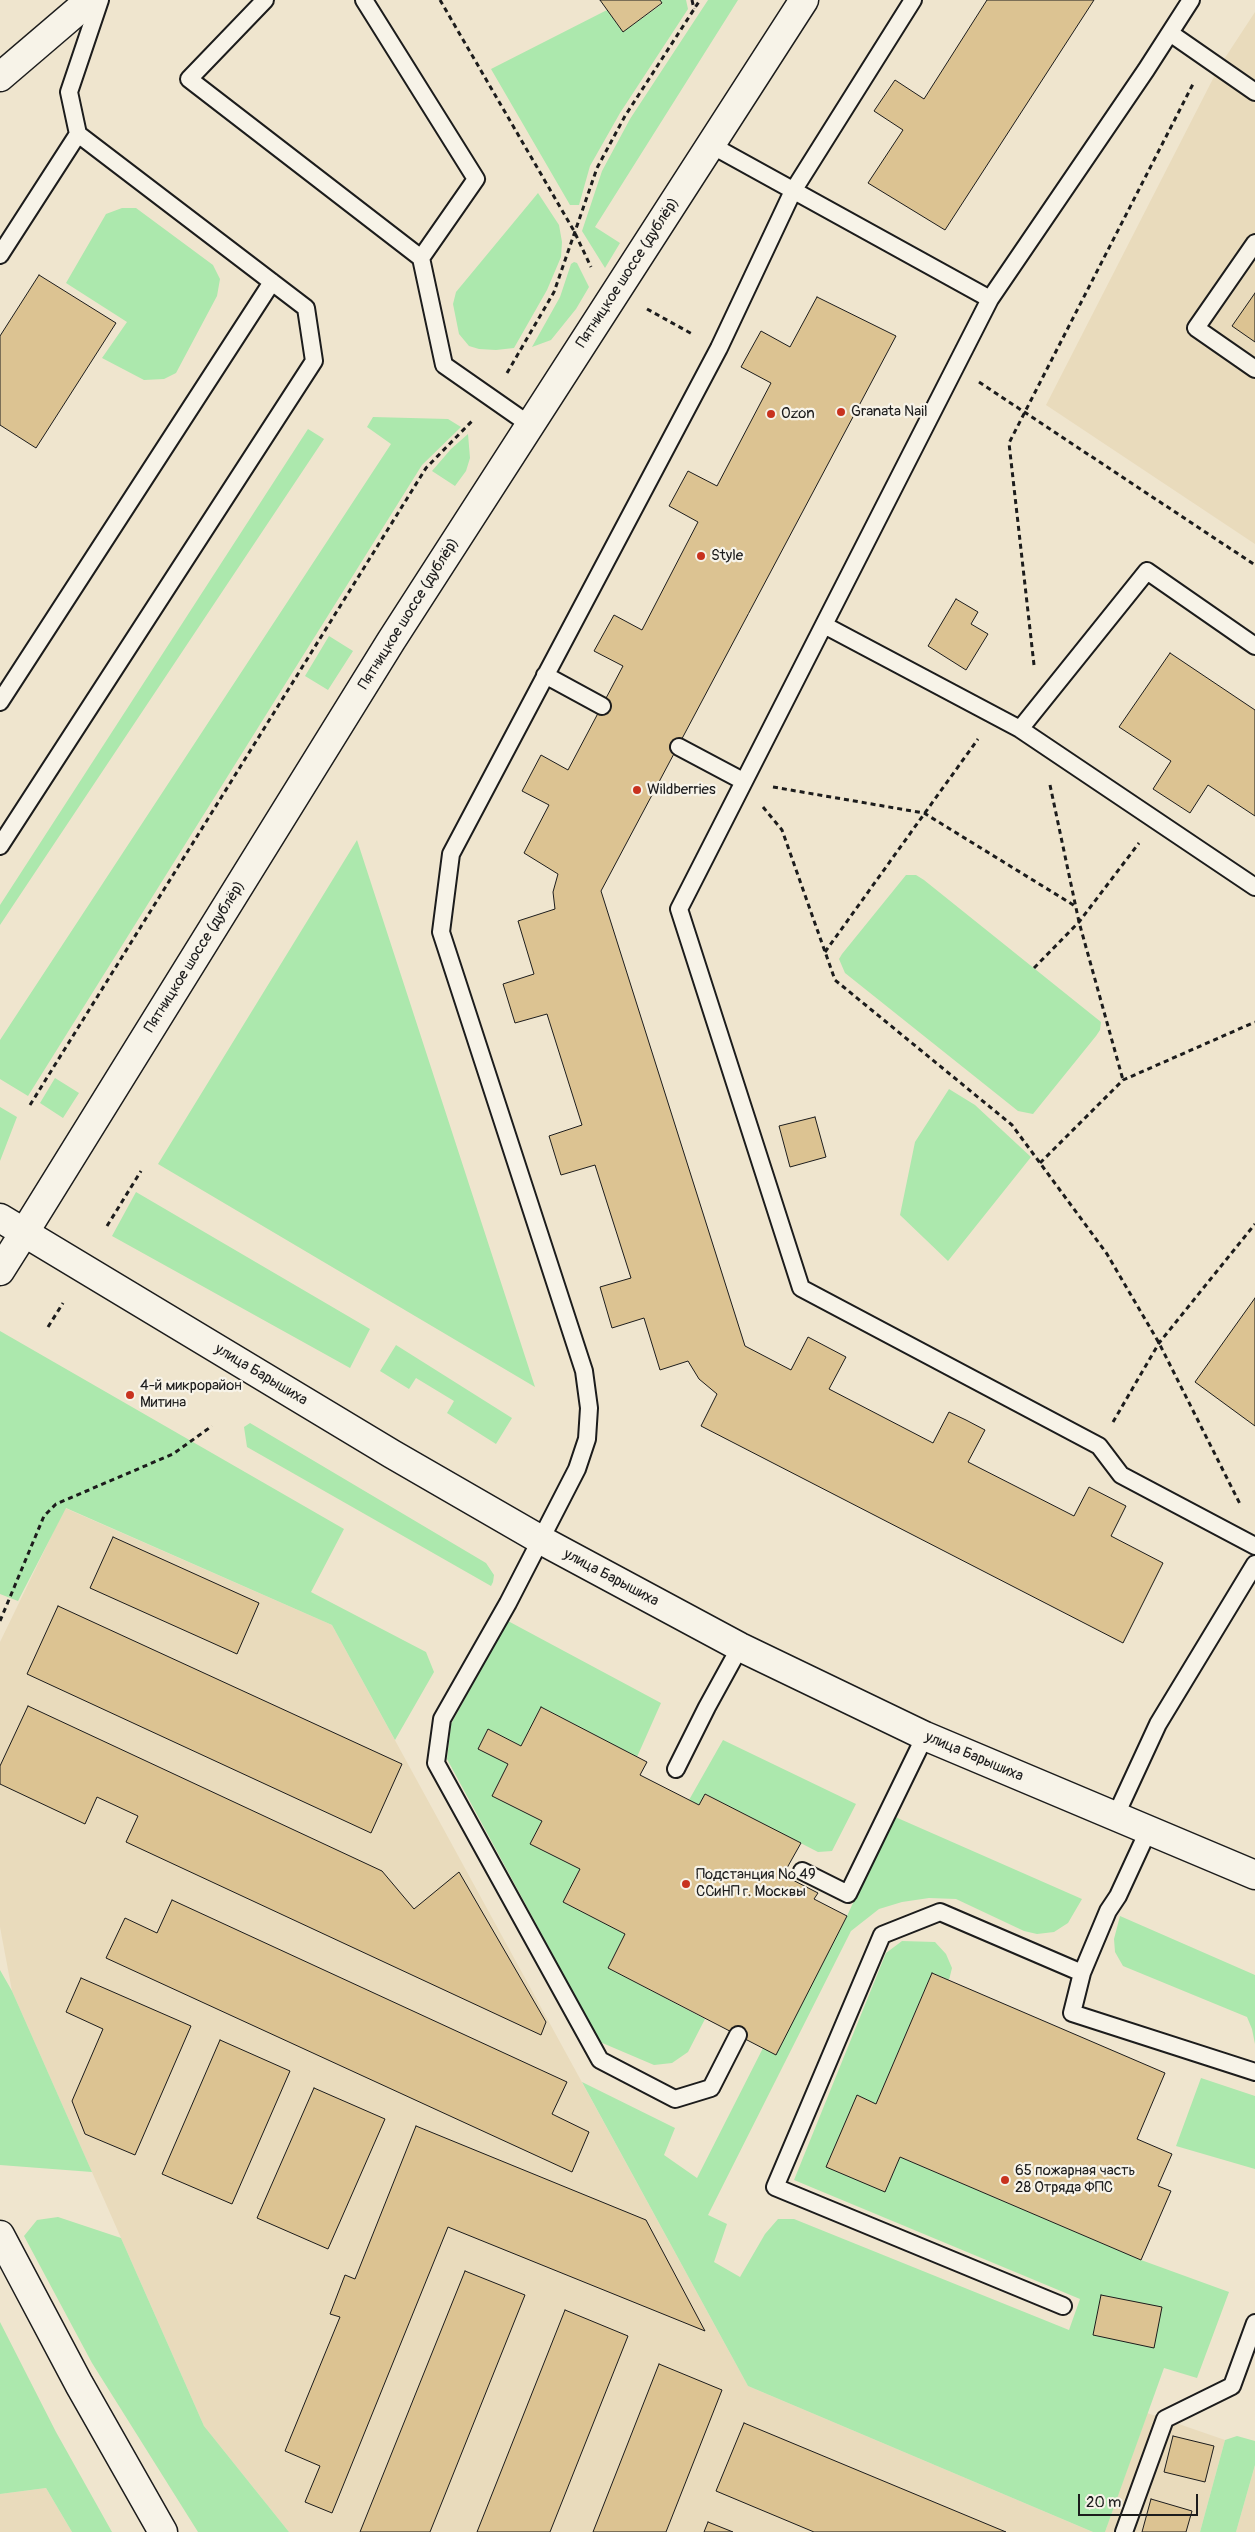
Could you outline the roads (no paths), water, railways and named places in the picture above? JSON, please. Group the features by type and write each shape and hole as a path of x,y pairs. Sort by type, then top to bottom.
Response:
{"street":[{"path":"0,77 90,0"},
{"name":"Пятницкое шоссе (дублёр)","path":"0,1271 386,650 804,0"},
{"name":"улица Барышиха","path":"0,1218 541,1540 740,1647 925,1736 1255,1875"},
{"path":"0,2235 78,2384 163,2532"}],"lane":[{"path":"0,846 314,361 306,308 78,134 69,92 100,0"},
{"path":"265,0 189,79 421,258 444,365 530,424"},
{"path":"364,0 476,179 421,258"},
{"path":"738,2035 711,2088 675,2100 600,2060 436,1763 442,1719 480,1655 577,1469 587,1439 589,1408 584,1371 441,932 451,854 719,348 793,191 913,0"},
{"path":"1191,0 990,299 679,909 801,1288 1099,1446 1121,1475 1255,1546"},
{"path":"1170,33 1255,92"},
{"path":"0,255 78,134"},
{"path":"711,145 990,299"},
{"path":"1255,243 1196,328 1255,369"},
{"path":"0,702 272,282"},
{"path":"1020,729 1147,571 1255,646"},
{"path":"824,624 1020,729 1255,887"},
{"path":"545,676 602,706"},
{"path":"679,747 743,781"},
{"path":"1115,1817 1158,1724 1255,1564"},
{"path":"676,1769 706,1707 740,1647"},
{"path":"802,1871 848,1894 925,1736"},
{"path":"1148,1831 1118,1896 1108,1911 1082,1973 1072,2013 1255,2072"},
{"path":"1063,2306 775,2187 882,1935 940,1912 1082,1973"},
{"path":"1124,2532 1165,2419 1232,2386 1255,2323"}],"place":[{"name":"Granata Nail","path":"841,412"},
{"name":"Ozon","path":"771,414"},
{"name":"Style","path":"701,556"},
{"name":"Wildberries","path":"637,790"},
{"name":"4-й микрорайон Митина","path":"130,1395"},
{"name":"Подстанция № 49 ССиНП г. Москвы","path":"686,1884"},
{"name":"65 пожарная часть 28 Отряда ФПС","path":"1005,2180"}]}
